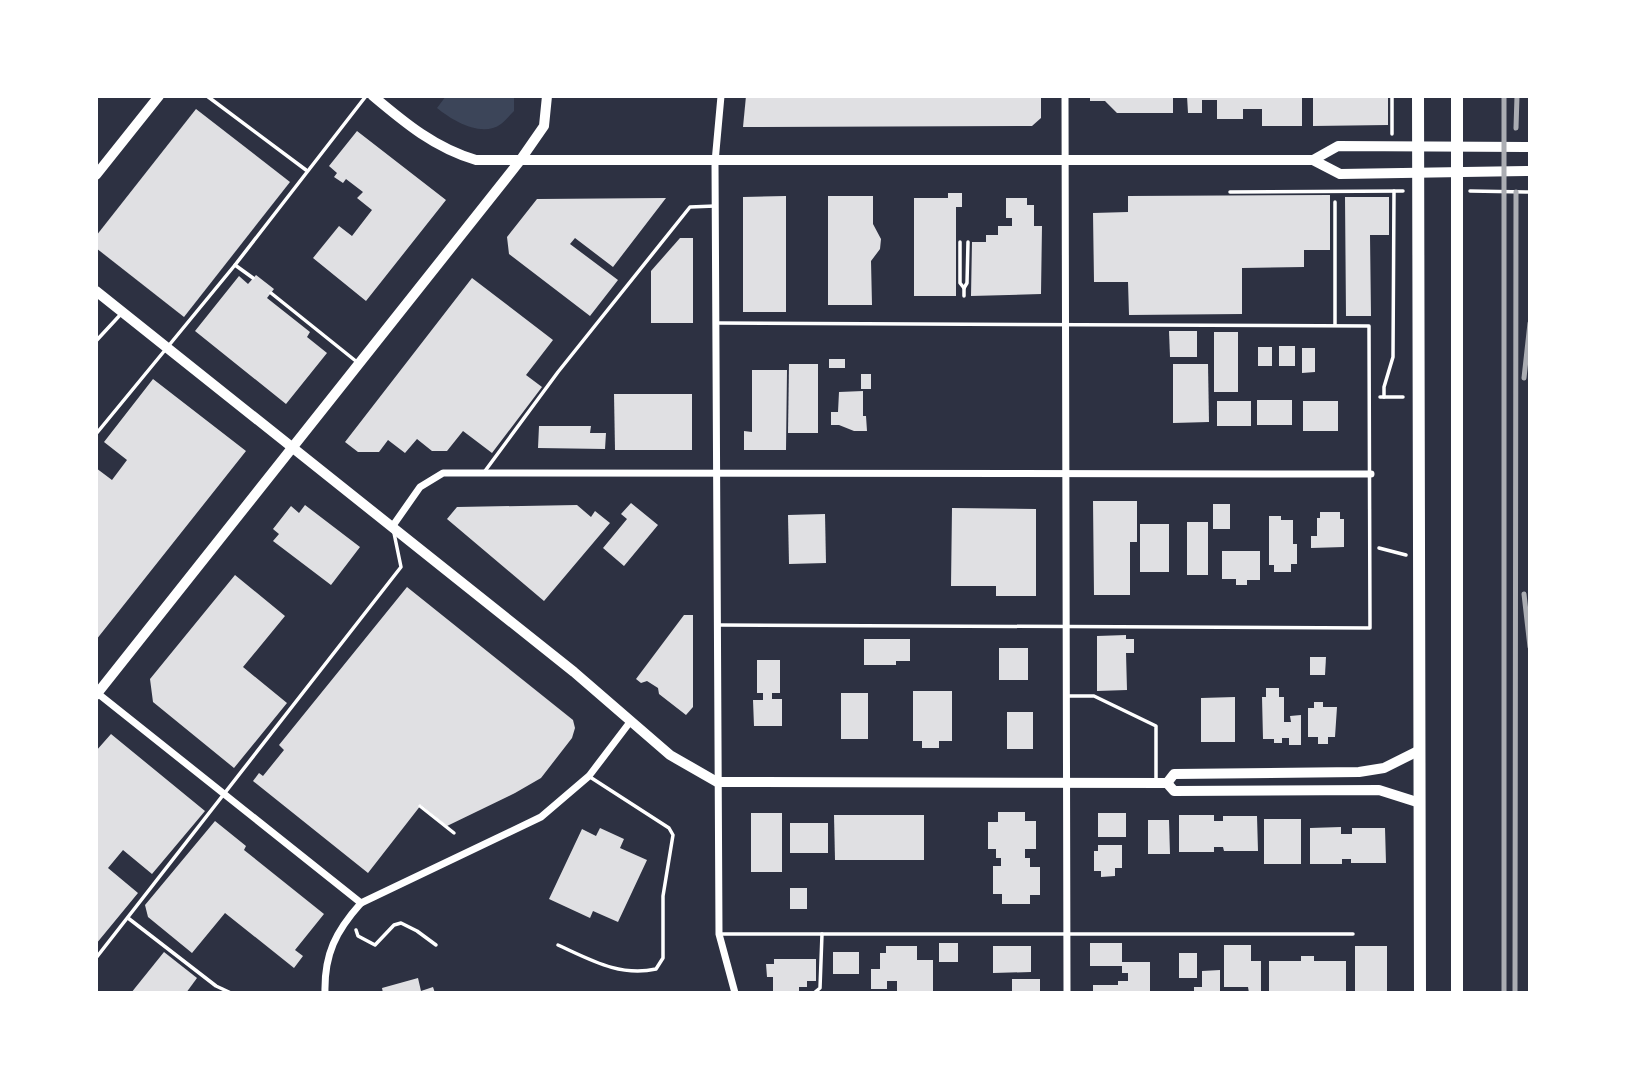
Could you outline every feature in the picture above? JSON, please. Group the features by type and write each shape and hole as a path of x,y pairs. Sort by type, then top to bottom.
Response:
{"highway":[{"path":"1418,103 1413,195 1419,397 1420,993"},
{"path":"1457,103 1457,993"}],"main road":[{"path":"96,175 159,96"},
{"path":"373,96 403,122 437,145 476,160 1313,160 1340,174 1530,172"},
{"path":"97,694 519,162 544,126 547,96"},
{"path":"1313,160 1338,146 1530,147"}],"street":[{"path":"721,96 715,162 719,934 734,993"},
{"path":"1065,96 1067,993"},
{"path":"96,291 574,672 670,755 717,782 1161,783 1174,791 1379,790 1420,803"},
{"path":"393,527 420,487 443,473 1371,474"},
{"path":"97,694 361,903"},
{"path":"325,993 329,952 342,924 361,903 541,817 589,776 630,722"},
{"path":"1161,783 1174,774 1359,772 1384,768 1420,750"}],"lane":[{"path":"207,96 306,170"},
{"path":"96,434 235,265 366,96"},
{"path":"1335,202 1335,325"},
{"path":"483,473 558,372 690,207 715,206"},
{"path":"235,265 253,278"},
{"path":"271,293 359,363"},
{"path":"96,341 122,312"},
{"path":"716,323 1369,326 1371,474 1370,628 717,625"},
{"path":"96,958 401,567 393,527"},
{"path":"1067,696 1094,696 1156,726 1161,783"},
{"path":"558,945 600,965 637,973 656,969 663,958 663,896 673,835 669,828 589,776"},
{"path":"128,918 216,986 231,993"},
{"path":"719,934 1353,934"},
{"path":"814,993 820,988 822,934"}],"path":[{"path":"1391,147 1392,96"},
{"path":"1384,397 1384,387 1393,357 1394,191"},
{"path":"1230,192 1394,191 1413,195"},
{"path":"1459,195 1530,192"},
{"path":"960,242 960,284 964,288"},
{"path":"964,296 968,242"},
{"path":"1370,397 1419,397"},
{"path":"1370,546 1419,559"},
{"path":"420,806 454,833"},
{"path":"356,930 358,936 375,945 394,925 401,923 418,931 436,945"}],"shaded area":[{"path":"446,96 514,96 514,111 493,128 477,129 451,118 437,108"}],"building":[{"path":"746,96 1041,96 1041,118 1032,126 743,127"},
{"path":"1090,96 1173,96 1173,113 1117,113 1105,101 1090,101"},
{"path":"1187,96 1302,96 1302,126 1262,126 1262,109 1243,109 1243,119 1217,119 1217,100 1202,100 1202,113 1188,113"},
{"path":"1313,96 1388,96 1388,125 1313,126"},
{"path":"196,109 290,182 184,317 96,248 96,236"},
{"path":"357,131 446,200 366,301 313,258 339,226 352,236 372,210 357,198 363,192 346,179 343,183 334,177 337,173 329,166"},
{"path":"948,193 962,193 962,207 956,207 956,296 914,296 914,198 948,198"},
{"path":"1330,195 1330,250 1304,250 1304,267 1242,268 1242,314 1129,315 1128,282 1094,282 1093,213 1128,212 1128,196"},
{"path":"786,196 786,312 743,312 743,197"},
{"path":"828,196 873,196 873,224 881,239 880,249 871,261 872,305 828,305"},
{"path":"1345,197 1389,197 1389,235 1370,235 1371,316 1346,316"},
{"path":"666,198 613,267 575,238 570,244 618,280 590,316 509,254 507,237 537,199"},
{"path":"1006,198 1027,198 1027,205 1034,205 1034,226 1042,226 1041,294 971,296 972,242 986,242 986,235 998,235 998,226 1012,226 1012,218 1006,218"},
{"path":"680,238 693,238 693,323 651,323 651,271"},
{"path":"256,275 274,289 267,298 310,332 307,337 327,353 286,404 195,331 239,276 248,284"},
{"path":"472,278 553,340 526,375 542,387 492,453 463,431 447,451 432,451 417,439 405,453 388,440 379,452 358,452 345,442"},
{"path":"1169,331 1197,331 1197,357 1170,357"},
{"path":"1214,332 1238,332 1238,392 1214,392"},
{"path":"1279,346 1295,346 1295,366 1279,366"},
{"path":"1258,347 1272,347 1272,366 1258,366"},
{"path":"1302,348 1315,348 1315,372 1302,373"},
{"path":"829,359 845,359 845,368 829,368"},
{"path":"789,364 818,364 818,433 788,433"},
{"path":"1173,364 1208,364 1209,422 1173,423"},
{"path":"752,370 787,370 786,450 744,450 744,431 752,432"},
{"path":"861,374 871,374 871,389 861,389"},
{"path":"153,379 246,451 96,640 96,468 112,480 127,460 104,442"},
{"path":"863,391 863,416 866,416 867,431 854,431 831,425 831,412 838,412 839,392"},
{"path":"614,394 692,394 692,450 615,450"},
{"path":"1257,400 1292,400 1292,425 1257,425"},
{"path":"1217,401 1251,401 1251,426 1217,426"},
{"path":"1303,401 1338,401 1338,431 1303,431"},
{"path":"539,426 591,426 590,433 606,433 605,449 538,448"},
{"path":"1093,501 1137,501 1137,542 1130,542 1130,595 1094,595"},
{"path":"631,503 658,525 624,566 603,548 627,519 621,514"},
{"path":"1213,504 1230,504 1230,529 1213,529"},
{"path":"305,505 360,547 331,585 273,541 279,534 273,529 291,506 299,513"},
{"path":"577,505 591,517 595,511 610,523 544,601 447,519 457,507"},
{"path":"952,508 1036,509 1036,596 996,596 996,586 951,586"},
{"path":"1320,512 1340,512 1340,519 1344,519 1344,547 1311,548 1311,536 1317,536 1317,518 1320,518"},
{"path":"825,514 826,563 789,564 788,515"},
{"path":"1269,516 1293,520 1293,544 1297,544 1297,564 1291,564 1291,572 1274,572 1274,565 1269,565"},
{"path":"1187,522 1208,522 1208,575 1187,575"},
{"path":"1140,524 1169,524 1169,572 1140,572"},
{"path":"1222,551 1260,551 1260,580 1247,580 1247,585 1236,585 1236,579 1222,579"},
{"path":"235,575 285,616 243,667 287,703 234,768 153,702 150,679"},
{"path":"407,587 573,720 575,728 572,738 541,778 515,793 447,826 421,805 368,873 253,781 259,773 263,776 284,750 279,745"},
{"path":"684,615 693,615 693,707 686,715 659,694 658,688 647,681 641,683 636,679"},
{"path":"1126,635 1126,639 1134,639 1134,653 1126,653 1127,690 1097,691 1097,636"},
{"path":"864,639 910,639 910,661 896,661 896,665 864,665"},
{"path":"999,648 1028,648 1028,680 999,680"},
{"path":"1310,657 1326,657 1325,675 1310,675"},
{"path":"757,660 780,660 780,693 772,693 772,699 782,699 782,726 754,726 753,700 763,700 763,693 757,693"},
{"path":"1266,688 1279,688 1279,697 1284,697 1284,722 1291,722 1290,716 1301,715 1301,745 1289,745 1289,738 1282,738 1282,743 1274,743 1274,739 1263,739 1262,697 1266,697"},
{"path":"913,691 952,691 952,741 939,741 939,748 922,748 922,741 913,741"},
{"path":"841,693 868,693 868,739 841,739"},
{"path":"1235,697 1235,742 1201,742 1201,698"},
{"path":"1314,702 1323,702 1323,707 1337,707 1335,737 1328,737 1328,744 1318,744 1318,737 1308,737 1308,708 1314,708"},
{"path":"1007,712 1033,712 1033,749 1007,749"},
{"path":"111,734 205,811 152,874 123,850 108,868 138,893 96,944 96,751"},
{"path":"998,812 1025,812 1025,821 1036,821 1036,849 1025,849 1025,858 1030,858 1030,867 1040,867 1040,895 1030,895 1030,904 1002,904 1002,894 993,894 993,866 1001,866 1001,858 996,858 996,849 988,849 988,822 998,822"},
{"path":"751,813 782,813 782,872 751,872"},
{"path":"1098,813 1126,813 1126,837 1098,837"},
{"path":"834,815 924,815 924,860 835,860"},
{"path":"1179,815 1214,815 1214,821 1223,821 1223,816 1257,816 1258,851 1224,851 1223,847 1214,847 1214,852 1179,852"},
{"path":"1264,819 1301,819 1301,864 1264,864"},
{"path":"1148,820 1169,820 1170,854 1148,854"},
{"path":"215,821 246,846 244,850 324,914 295,950 303,956 294,968 225,913 192,953 148,917 145,905"},
{"path":"790,823 828,823 828,853 790,853"},
{"path":"1341,827 1341,834 1352,834 1352,828 1385,828 1386,863 1351,863 1351,859 1342,859 1342,864 1310,864 1310,828"},
{"path":"600,828 624,839 620,848 647,860 618,922 593,911 590,918 549,899 582,829 596,836"},
{"path":"1098,845 1122,845 1122,868 1115,868 1115,876 1101,877 1101,871 1094,871 1094,851 1098,851"},
{"path":"790,888 807,888 807,909 790,909"},
{"path":"939,943 958,943 958,962 939,962"},
{"path":"1090,943 1122,943 1122,962 1150,962 1150,993 1093,993 1093,985 1118,985 1118,981 1128,981 1128,973 1122,973 1122,966 1090,966"},
{"path":"1224,945 1251,945 1251,961 1261,961 1261,993 1249,993 1248,987 1224,987"},
{"path":"886,946 917,946 917,960 933,960 933,993 897,993 897,981 887,981 887,989 871,989 871,969 880,969 880,953 886,953"},
{"path":"993,946 1031,946 1031,972 993,973"},
{"path":"1355,946 1387,946 1387,993 1355,993"},
{"path":"164,952 197,978 186,993 131,993"},
{"path":"833,952 859,952 859,974 833,974"},
{"path":"1179,953 1197,953 1197,978 1179,978"},
{"path":"1301,956 1314,956 1314,961 1346,961 1346,993 1269,993 1269,961 1301,961"},
{"path":"774,959 816,959 816,981 807,981 807,987 799,987 799,993 773,993 773,977 767,977 766,964 774,964"},
{"path":"1220,970 1220,993 1194,993 1194,987 1202,987 1202,971"},
{"path":"418,978 421,991 433,987 435,993 383,993 382,988"},
{"path":"1012,979 1040,979 1040,993 1012,993"}],"railway":[{"path":"1504,96 1504,993"},
{"path":"1516,128 1517,96"},
{"path":"1515,993 1516,192"},
{"path":"1524,378 1530,323"},
{"path":"1524,594 1530,647"}]}
